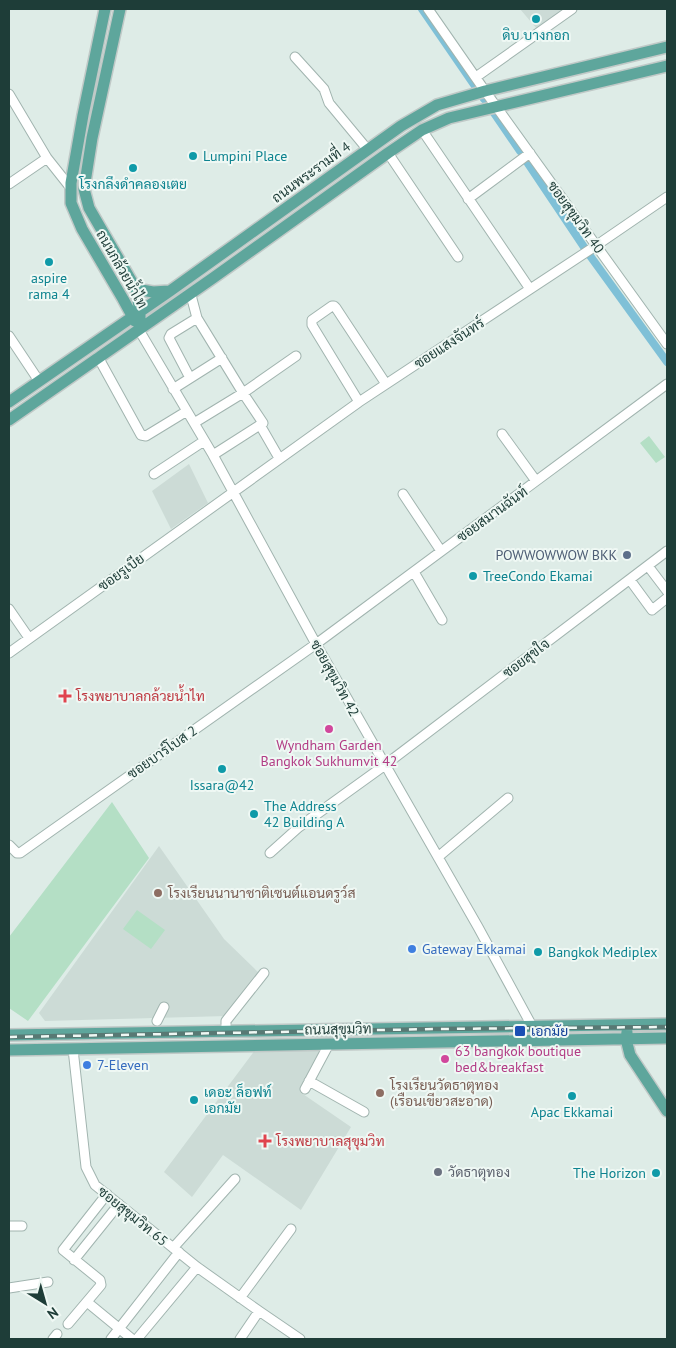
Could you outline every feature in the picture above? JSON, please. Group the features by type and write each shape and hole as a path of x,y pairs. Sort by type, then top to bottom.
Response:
{"main road":[{"name":"ถนนกล้วยน้ำไท","path":"105,9 70,187 71,203 82,230 136,314"},
{"name":"ถนนกล้วยน้ำไท","path":"120,9 92,138 84,189 88,208 136,289 136,314 139,330"},
{"name":"ถนนพระรามที่ 4","path":"9,402 170,291 401,126 437,105 485,91 667,47"},
{"name":"ถนนพระรามที่ 4","path":"9,420 422,130 449,118 667,66"},
{"path":"70,187 84,189"},
{"path":"136,289 153,292 170,291"},
{"path":"628,1024 626,1039 630,1055 667,1111"},
{"name":"ถนนสุขุมวิท","path":"9,1034 667,1024"},
{"path":"532,1026 532,1040"},
{"path":"268,1030 268,1045"},
{"name":"ถนนสุขุมวิท","path":"9,1050 667,1038"}],"street":[{"name":"ซอยสุขุมวิท 40","path":"428,9 667,344"},
{"path":"476,77 572,9"},
{"path":"295,57 324,89 329,103 368,150"},
{"path":"9,94 47,158 70,187"},
{"path":"422,130 530,289"},
{"path":"388,153 458,257"},
{"path":"468,199 530,154"},
{"path":"9,184 47,158"},
{"name":"ซอยแสงจันทร์","path":"232,491 359,402 667,197"},
{"path":"190,294 197,318 263,423 212,455"},
{"path":"359,402 312,325 312,320 332,306 336,308 386,384"},
{"path":"190,378 170,338 171,334 197,318"},
{"name":"ซอยสุขุมวิท 42","path":"139,330 212,455 316,644 532,1026"},
{"path":"9,336 39,381"},
{"path":"194,424 296,356"},
{"path":"98,358 141,435 146,436 187,411"},
{"path":"173,389 222,358"},
{"name":"ซอยสมานฉันท์","path":"316,644 667,384"},
{"path":"260,425 279,458"},
{"path":"502,434 536,481"},
{"path":"154,474 204,441"},
{"name":"ซอยรูเบีย","path":"9,653 232,491"},
{"path":"403,494 441,551"},
{"name":"ซอยสุขใจ","path":"270,853 299,827 385,765 667,551"},
{"path":"648,566 667,591"},
{"path":"414,572 442,620"},
{"path":"630,580 652,610 667,598"},
{"path":"9,609 29,638"},
{"name":"ซอยบาร์โบส 2","path":"9,845 17,853 20,852 316,644"},
{"path":"438,857 508,798"},
{"path":"226,1030 226,1020 264,973"},
{"path":"157,1021 164,1008"},
{"path":"329,1044 307,1085 364,1112"},
{"name":"ซอยสุขุมวิท 65","path":"73,1049 86,1167 95,1185 197,1267 300,1339"},
{"path":"111,1339 176,1250 235,1179"},
{"path":"68,1324 101,1285 101,1282 64,1252 64,1248 107,1194"},
{"path":"74,1260 119,1204"},
{"path":"9,1226 22,1226"},
{"path":"240,1298 291,1229"},
{"path":"87,1302 119,1329 137,1339 197,1267"},
{"path":"9,1288 48,1282"},
{"path":"240,1339 259,1311"}],"shaded area":[{"path":"520,9 567,9 537,29"},
{"path":"189,464 208,503 171,529 152,491"},
{"name":"โรงเรียนนานาชาติเซนต์แอนดรูว์ส","path":"159,846 224,939 259,973 227,1016 45,1021 39,1013"},
{"name":"โรงพยาบาลสุขุมวิท","path":"258,1046 321,1050 300,1092 351,1127 301,1210 223,1155 192,1197 164,1172"}],"green space":[{"path":"649,436 665,457 656,463 640,443"},
{"path":"112,802 149,858 28,1021 9,1008 9,937"},
{"path":"137,910 165,930 151,949 123,929"}],"waterway":[{"path":"422,9 477,89"},
{"path":"494,113 520,151"},
{"path":"525,159 588,253 667,362"}],"railway":[{"path":"9,1037 435,1029 667,1027"}],"place":[{"name":"ดิบ บางกอก","path":"536,19"},
{"name":"Lumpini Place","path":"193,156"},
{"name":"โรงกลึงดำคลองเตย","path":"133,168"},
{"name":"aspire rama 4","path":"49,262"},
{"name":"POWWOWWOW BKK","path":"627,555"},
{"name":"TreeCondo Ekamai","path":"473,576"},
{"name":"โรงพยาบาลกล้วยน้ำไท","path":"65,696"},
{"name":"Wyndham Garden Bangkok Sukhumvit 42","path":"329,729"},
{"name":"Issara@42","path":"222,769"},
{"name":"The Address 42 Building A","path":"254,814"},
{"name":"โรงเรียนนานาชาติเซนต์แอนดรูว์ส","path":"158,893"},
{"name":"Gateway Ekkamai","path":"412,949"},
{"name":"Bangkok Mediplex","path":"538,952"},
{"name":"เอกมัย","path":"520,1031"},
{"name":"63 bangkok boutique bed&breakfast","path":"445,1059"},
{"name":"7-Eleven","path":"87,1065"},
{"name":"โรงเรียนวัดธาตุทอง (เรือนเขียวสะอาด)","path":"380,1093"},
{"name":"Apac Ekkamai","path":"572,1096"},
{"name":"เดอะ ล็อฟท์ เอกมัย","path":"194,1100"},
{"name":"โรงพยาบาลสุขุมวิท","path":"265,1141"},
{"name":"วัดธาตุทอง","path":"438,1172"},
{"name":"The Horizon","path":"656,1173"}]}
